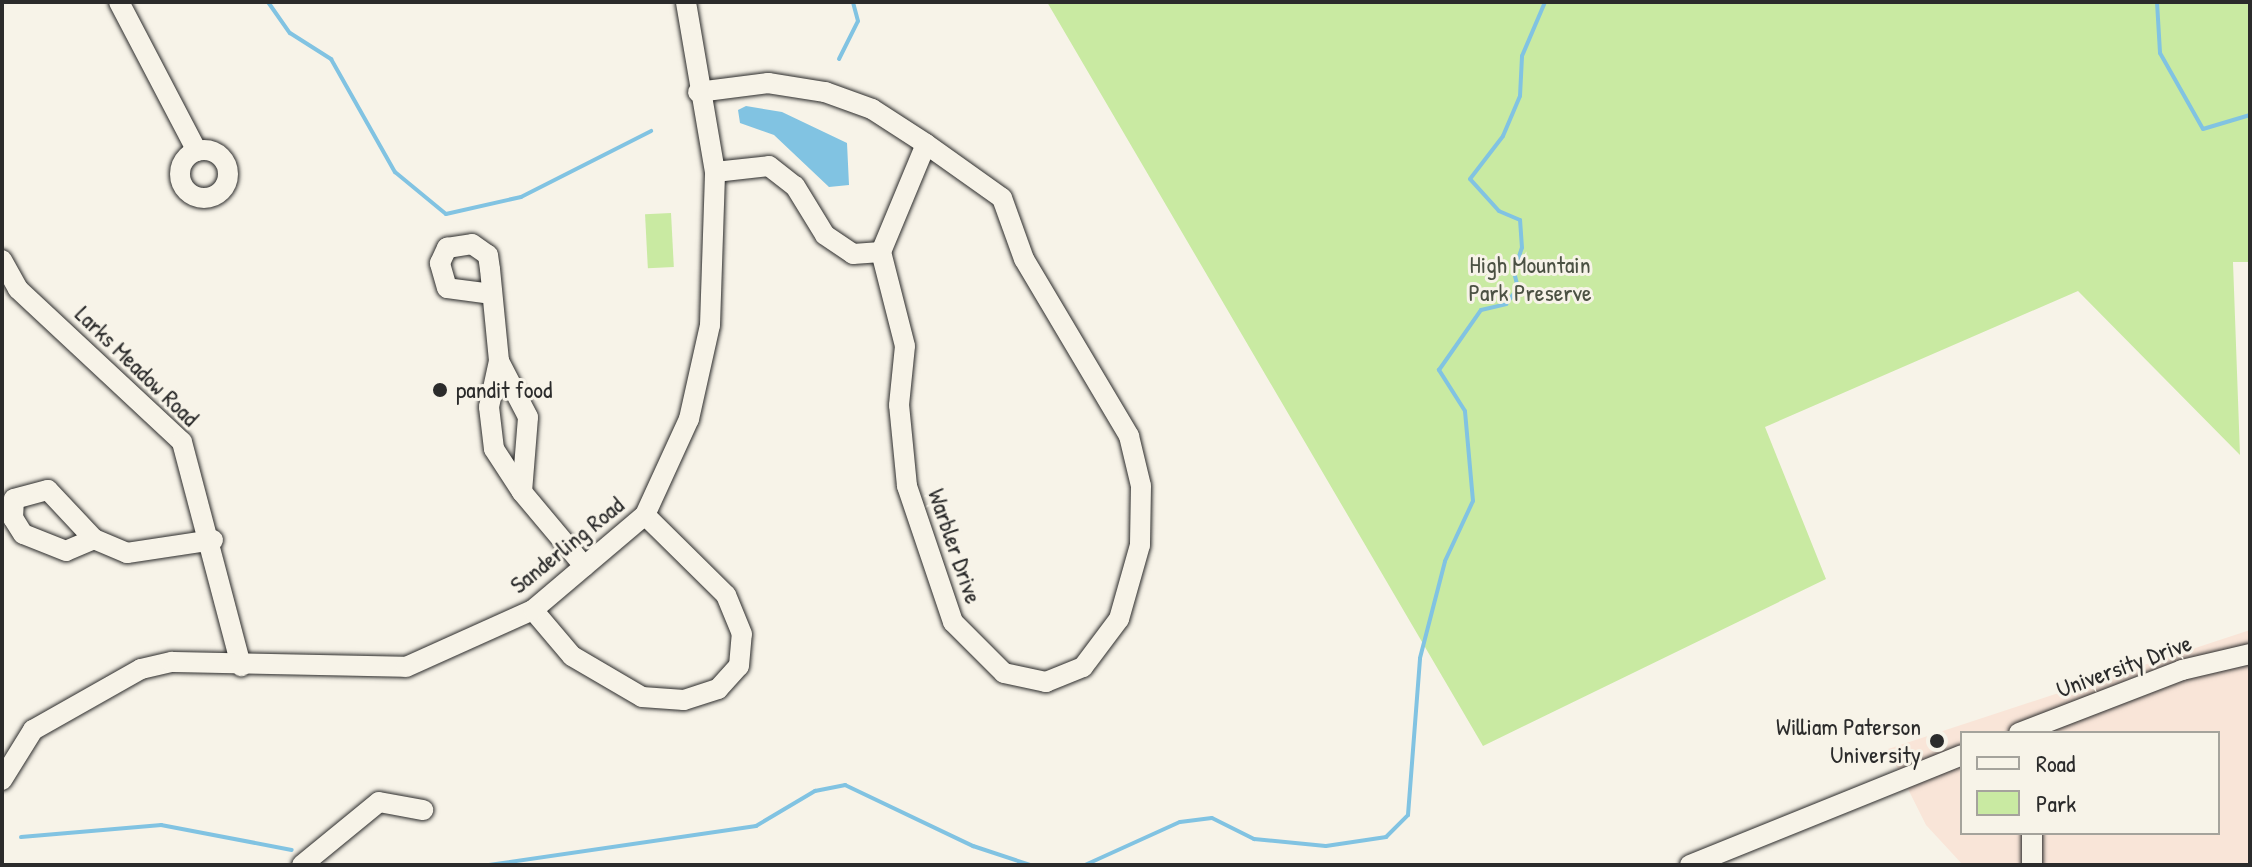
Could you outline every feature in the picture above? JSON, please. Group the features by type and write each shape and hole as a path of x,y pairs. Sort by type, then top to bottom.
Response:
{"street":[{"path":"119,2 197,151"},
{"name":"Sanderling Road","path":"2,780 33,730 89,692 172,662 241,666 406,667 533,610 645,515 689,419 710,325 715,172 698,92 686,2"},
{"name":"Warbler Drive","path":"698,92 768,83 825,92 872,109 1002,198 1024,259 1129,436 1141,486 1140,545 1119,619 1083,667 1046,682 1004,673 953,622 907,486 899,405 905,346 881,252"},
{"path":"715,172 769,166 795,186 825,235 853,254 881,252 926,144"},
{"name":"Larks Meadow Road","path":"2,260 10,295 182,442 213,540 241,666"},
{"path":"492,294 499,361 489,407 492,438 522,492 584,566"},
{"path":"499,361 528,417 522,492"},
{"path":"533,610 572,656 642,697 684,700 718,689 739,666 742,634 726,595 645,515"},
{"path":"94,539 127,553 213,540"},
{"name":"University Drive","path":"2030,731 2182,670 2250,654"},
{"path":"1690,865 1960,756"},
{"path":"302,865 379,802 423,810"},
{"path":"2032,835 2032,865"}],"shaded area":[{"name":"William Paterson University","path":"2250,630 2250,865 1963,865 1926,825 1888,749"}],"green space":[{"name":"High Mountain Park Preserve","path":"1047,2 2250,2 2250,262 2233,262 2240,455 2078,291 1765,427 1826,579 1483,746"},
{"path":"671,213 674,267 648,268 645,214"}],"water":[{"path":"746,106 782,112 847,143 849,185 829,187 774,135 740,123 738,110"}],"waterway":[{"path":"268,2 290,33 331,59 395,172 446,214 521,197 651,131"},
{"path":"839,59 858,21 853,2"},
{"path":"1085,865 1180,822 1212,818 1254,839 1326,846 1386,837 1408,815 1420,658 1445,561 1473,501 1465,411 1439,370 1481,310 1506,304 1518,288 1514,272 1522,248 1520,220 1499,211 1470,179 1503,136 1520,96 1522,56 1545,2"},
{"path":"2157,2 2160,53 2203,129 2250,115"},
{"path":"489,865 756,826 815,791 845,785 973,846 1030,865"},
{"path":"21,837 161,825 292,850"}],"place":[{"name":"pandit food","path":"440,390"},
{"name":"William Paterson University","path":"1937,741"}]}
